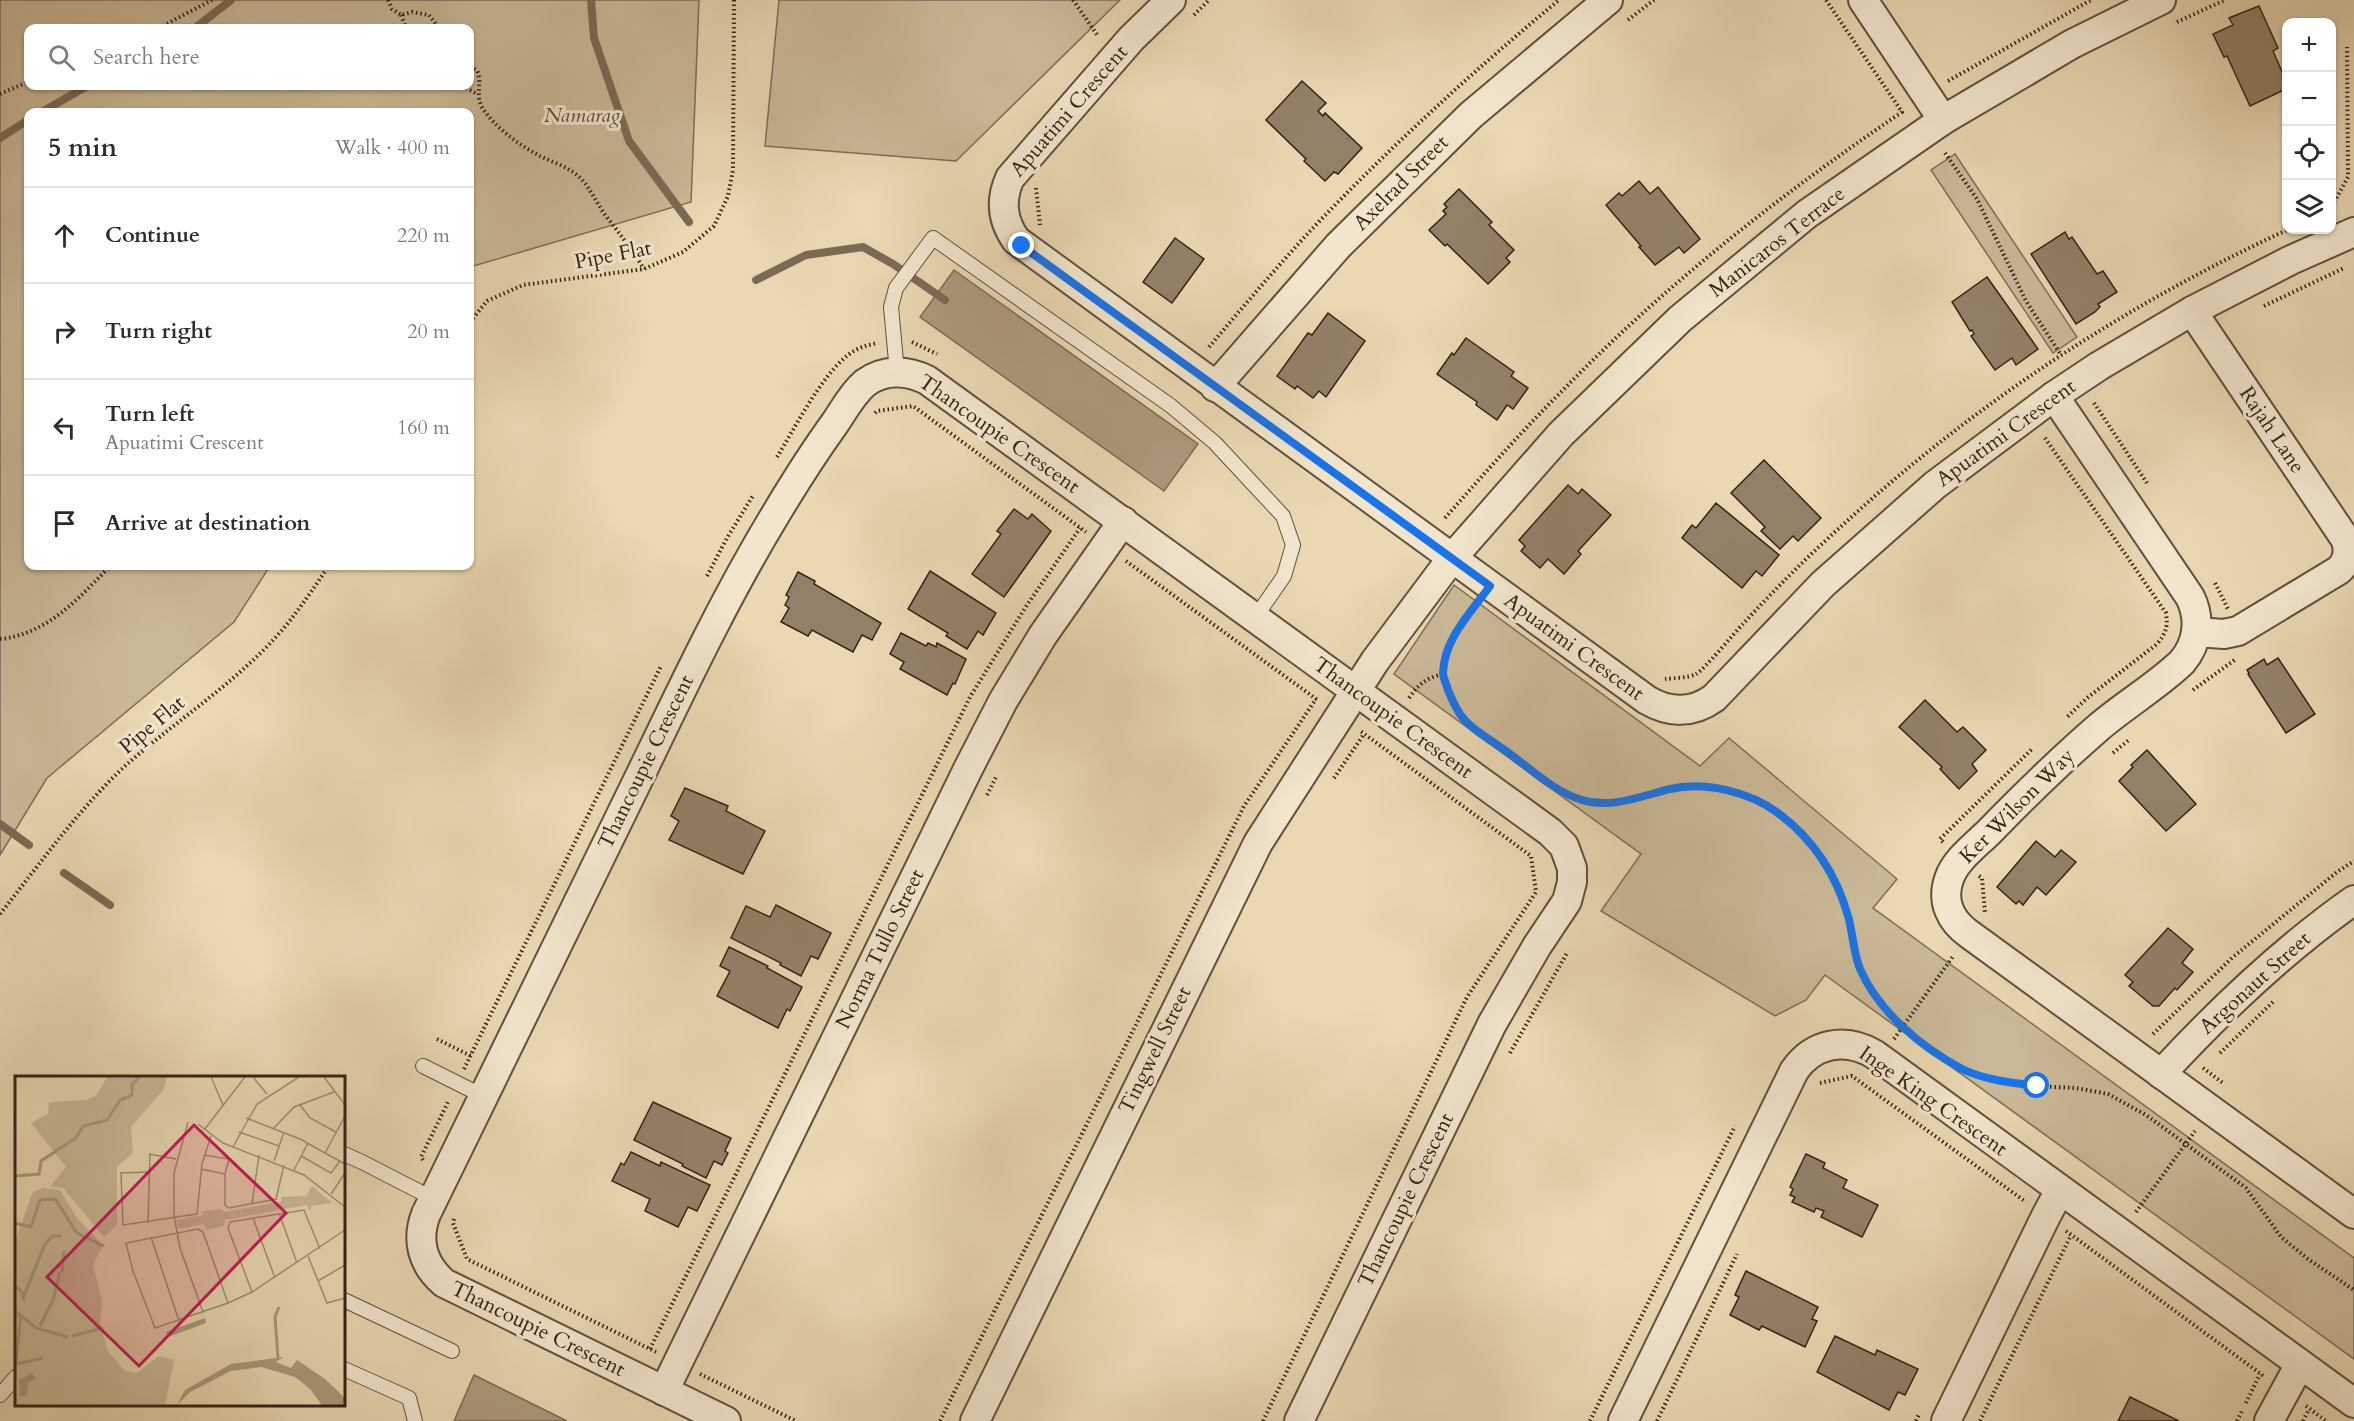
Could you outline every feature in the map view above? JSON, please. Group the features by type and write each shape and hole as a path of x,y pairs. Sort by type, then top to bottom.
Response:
{"street":[{"name":"Axelrad Street","path":"1215,387 1338,246 1371,213 1471,115 1608,0"},
{"path":"1863,0 1943,120"},
{"name":"Apuatimi Crescent","path":"1179,11 1131,39 1013,173 1005,191 1004,214 1010,232 1022,246 1655,705 1678,711 1697,708 1714,698 1823,584 1917,500 2054,396 2108,360 2192,311 2291,260 2354,232"},
{"name":"Manicaros Terrace","path":"1356,691 1375,660 1452,558 1561,434 1680,319 1807,214 1943,120 2072,44 2167,12"},
{"name":"Rajah Lane","path":"2192,311 2346,540 2351,552 2339,570 2238,631 2224,634 2196,632"},
{"name":"Thancoupie Crescent","path":"726,1421 452,1288 440,1280 428,1264 421,1246 423,1223 706,641 750,556 800,473 857,391 872,379 897,372 909,373 927,380 1123,521 1557,838 1570,859 1573,878 1567,901 1525,965 1492,1024 1299,1421"},
{"path":"2054,396 2190,597 2196,614 2196,632"},
{"name":"Norma Tullo Street","path":"664,1391 695,1367 963,780 998,710 1043,635 1116,554 1123,521"},
{"name":"Ker Wilson Way","path":"2196,632 2190,650 2178,665 2101,726 2031,788 1972,869 1949,878 1947,899 1953,919 1969,934 2354,1214"},
{"name":"Tingwell Street","path":"975,1421 1258,843 1356,691"},
{"name":"Argonaut Street","path":"2161,1074 2238,994 2323,921 2354,900"},
{"name":"Inge King Crescent","path":"1623,1421 1797,1067 1815,1051 1833,1045 1847,1044 1861,1048 1880,1059 2354,1403"},
{"path":"1947,1421 2060,1190"},
{"path":"2270,1421 2300,1364"}],"lane":[{"path":"897,372 891,308 896,288 933,238 1171,406 1215,442 1283,516 1293,545 1284,576 1255,618"},
{"path":"423,1066 483,1096"},
{"path":"345,1154 434,1199"},
{"path":"345,1300 452,1351"},
{"path":"345,1369 408,1398 415,1421"},
{"path":"0,1395 15,1378"}],"path":[{"path":"167,24 212,0"},
{"path":"388,0 404,24"},
{"name":"Pipe Flat","path":"474,317 487,301 523,285 644,269 683,252 714,226 729,196 733,170 734,0"},
{"path":"1073,0 1099,39"},
{"path":"1179,11 1209,0"},
{"path":"1622,25 1654,0"},
{"path":"1826,0 1902,111"},
{"path":"1445,518 1562,390 1640,316 1771,205 1902,111 2034,31 2091,0"},
{"path":"2167,12 2225,0"},
{"path":"400,15 412,12 429,15 436,24"},
{"path":"2336,198 2349,177 2347,47"},
{"path":"474,69 477,70 481,81 477,94 481,106 492,121 521,144 577,175 594,195 644,269"},
{"path":"0,94 24,84"},
{"path":"470,90 477,94"},
{"path":"1936,159 1954,147"},
{"path":"1945,153 1977,199 2026,301 2061,356"},
{"path":"2349,165 2354,159"},
{"path":"1039,224 1035,190 1042,181"},
{"path":"2264,306 2350,265"},
{"path":"777,458 820,389 848,355 864,346 907,340 944,358"},
{"path":"2036,444 2101,398"},
{"path":"871,418 877,411 914,406 1531,856 1536,892 1467,997 1263,1421"},
{"path":"2044,438 2166,613 2168,624 2165,635 2157,644 2087,698 2063,720"},
{"path":"705,581 727,538 758,488"},
{"path":"1116,554 1121,572"},
{"path":"0,639 40,627 70,608 106,570"},
{"name":"Pipe Flat","path":"0,914 89,804 124,768 233,677 282,629 326,570"},
{"path":"1490,586 1451,640 1446,657 1443,674 1452,699 1463,718 1554,787 1582,800 1609,804 1673,788 1707,787 1747,795 1778,812 1808,839 1825,860 1837,884 1848,916 1860,967 1878,1001 1902,1026 1963,1069 1997,1080 2037,1086 2076,1088 2108,1094 2146,1115 2246,1188 2281,1237 2308,1259 2354,1290"},
{"path":"2186,695 2241,656"},
{"path":"1705,664 1728,684"},
{"path":"446,1173 423,1161 421,1156 661,666"},
{"path":"940,1421 1244,806 1316,699"},
{"path":"2108,757 2133,737"},
{"path":"1862,1083 1985,913 1972,869 1940,839 2039,742"},
{"path":"984,801 1000,769"},
{"path":"2153,1034 2233,957 2337,872 2354,861"},
{"path":"1972,869 1990,870"},
{"path":"2213,1060 2282,994"},
{"path":"437,1040 471,1056"},
{"path":"1819,1083 1852,1076 2260,1374 2237,1421"},
{"path":"2104,1258 2210,1110"},
{"path":"1590,1421 1739,1119"},
{"path":"453,1222 467,1259 695,1367 796,1421"},
{"path":"1980,1421 2072,1235"},
{"path":"1657,1421 1738,1252"},
{"path":"2303,1421 2309,1409 2326,1421"}],"green space":[{"name":"Namarag","path":"0,0 699,0 691,202 474,266 474,108 24,108 24,570 267,570 234,622 47,778 0,855"},
{"path":"779,0 1120,0 956,161 765,146"},
{"path":"1955,154 2077,337 2053,353 1931,170"},
{"path":"1454,585 1700,766 1729,738 1897,879 1873,908 2354,1258 2354,1359 1825,975 1806,1000 1775,1016 1601,911 1641,854 1394,674"}],"shaded area":[{"path":"954,270 1198,444 1164,491 920,317"},
{"path":"474,1375 567,1421 454,1421"}],"building":[{"path":"2259,6 2278,48 2273,51 2282,72 2282,91 2250,106 2227,56 2224,57 2213,34 2233,25 2229,18"},
{"path":"1302,81 1326,103 1318,111 1323,116 1325,113 1362,148 1338,174 1334,172 1325,181 1266,120"},
{"path":"1639,181 1650,194 1658,187 1700,239 1684,253 1679,247 1655,265 1606,205 1619,193 1622,196"},
{"path":"1459,189 1492,222 1489,225 1514,250 1506,258 1510,262 1488,284 1447,244 1445,246 1429,230 1446,214 1443,211 1447,207 1444,204"},
{"path":"2065,232 2069,239 2072,237 2097,274 2103,271 2117,292 2098,304 2100,307 2095,312 2076,324 2031,254"},
{"path":"1175,238 1204,259 1172,303 1143,282"},
{"path":"1987,277 2038,349 2016,365 2012,358 1995,370 1971,336 1974,334 1972,330 1970,331 1952,302"},
{"path":"1328,313 1365,341 1326,397 1319,391 1313,398 1297,386 1295,389 1277,376 1308,333 1312,335"},
{"path":"1466,338 1514,372 1511,376 1528,388 1513,409 1507,405 1497,420 1476,405 1477,402 1437,374"},
{"path":"1764,460 1821,518 1798,541 1793,536 1780,549 1761,531 1765,527 1731,493"},
{"path":"1568,485 1578,494 1582,489 1611,515 1578,551 1581,554 1564,574 1548,559 1540,568 1521,551 1525,546 1519,540"},
{"path":"1716,503 1779,555 1762,576 1756,571 1742,588 1682,538 1692,525 1696,528"},
{"path":"1014,509 1028,519 1032,514 1051,531 1004,597 972,574 1001,534 997,531"},
{"path":"930,571 996,613 983,635 978,631 967,649 946,636 948,633 908,609"},
{"path":"798,572 815,581 814,584 881,623 872,640 862,635 853,652 812,630 808,636 781,622 789,608 785,605 789,597 786,595"},
{"path":"901,633 926,646 928,643 936,647 937,643 966,659 955,684 953,683 947,695 900,669 904,662 890,654"},
{"path":"2278,658 2315,714 2286,733 2247,670 2264,659 2267,665"},
{"path":"1925,700 1957,732 1963,727 1986,750 1972,764 1977,771 1959,789 1940,769 1942,767 1899,727"},
{"path":"2147,750 2196,804 2166,831 2119,781 2133,767 2131,765"},
{"path":"685,788 728,806 726,811 765,831 743,874 669,840 679,821 671,816"},
{"path":"2036,841 2055,857 2061,850 2076,862 2046,895 2037,887 2023,905 2019,901 2016,904 1997,887"},
{"path":"776,905 831,933 818,959 811,956 801,976 780,965 781,963 731,938 746,906 770,917"},
{"path":"2168,928 2193,949 2182,963 2193,972 2159,1006 2153,1006 2129,986 2133,982 2125,975"},
{"path":"729,947 768,966 767,968 802,987 790,1011 787,1009 778,1028 717,996 730,971 720,966"},
{"path":"653,1102 731,1138 725,1151 728,1153 722,1165 714,1161 706,1178 634,1140"},
{"path":"631,1152 660,1166 661,1162 710,1185 697,1211 688,1207 678,1227 645,1211 650,1199 612,1181 621,1163 624,1165"},
{"path":"1806,1154 1825,1163 1823,1168 1847,1180 1843,1188 1878,1205 1862,1237 1821,1217 1824,1211 1816,1208 1814,1212 1792,1202 1795,1197 1790,1195 1793,1189 1790,1187"},
{"path":"1746,1271 1818,1307 1812,1319 1817,1321 1805,1347 1762,1326 1759,1330 1730,1315 1739,1297 1735,1295"},
{"path":"1835,1336 1875,1355 1877,1350 1918,1369 1905,1395 1898,1392 1889,1410 1817,1372"},
{"path":"2130,1397 2179,1421 2118,1421"}],"waterway":[{"path":"200,24 231,0"},
{"path":"591,0 594,38 629,141 689,222"},
{"path":"49,108 80,90"},
{"path":"0,138 24,123"},
{"path":"756,280 806,255 863,247 893,264 945,300"},
{"path":"0,824 29,845"},
{"path":"64,873 110,905"}],"route":[{"path":"1022,246 1490,586 1451,640 1446,657 1443,674 1452,699 1463,718 1554,787 1582,800 1609,804 1673,788 1707,787 1747,795 1778,812 1808,839 1825,860 1837,884 1848,916 1860,967 1878,1001 1902,1026 1963,1069 1997,1080 2037,1086"}]}
